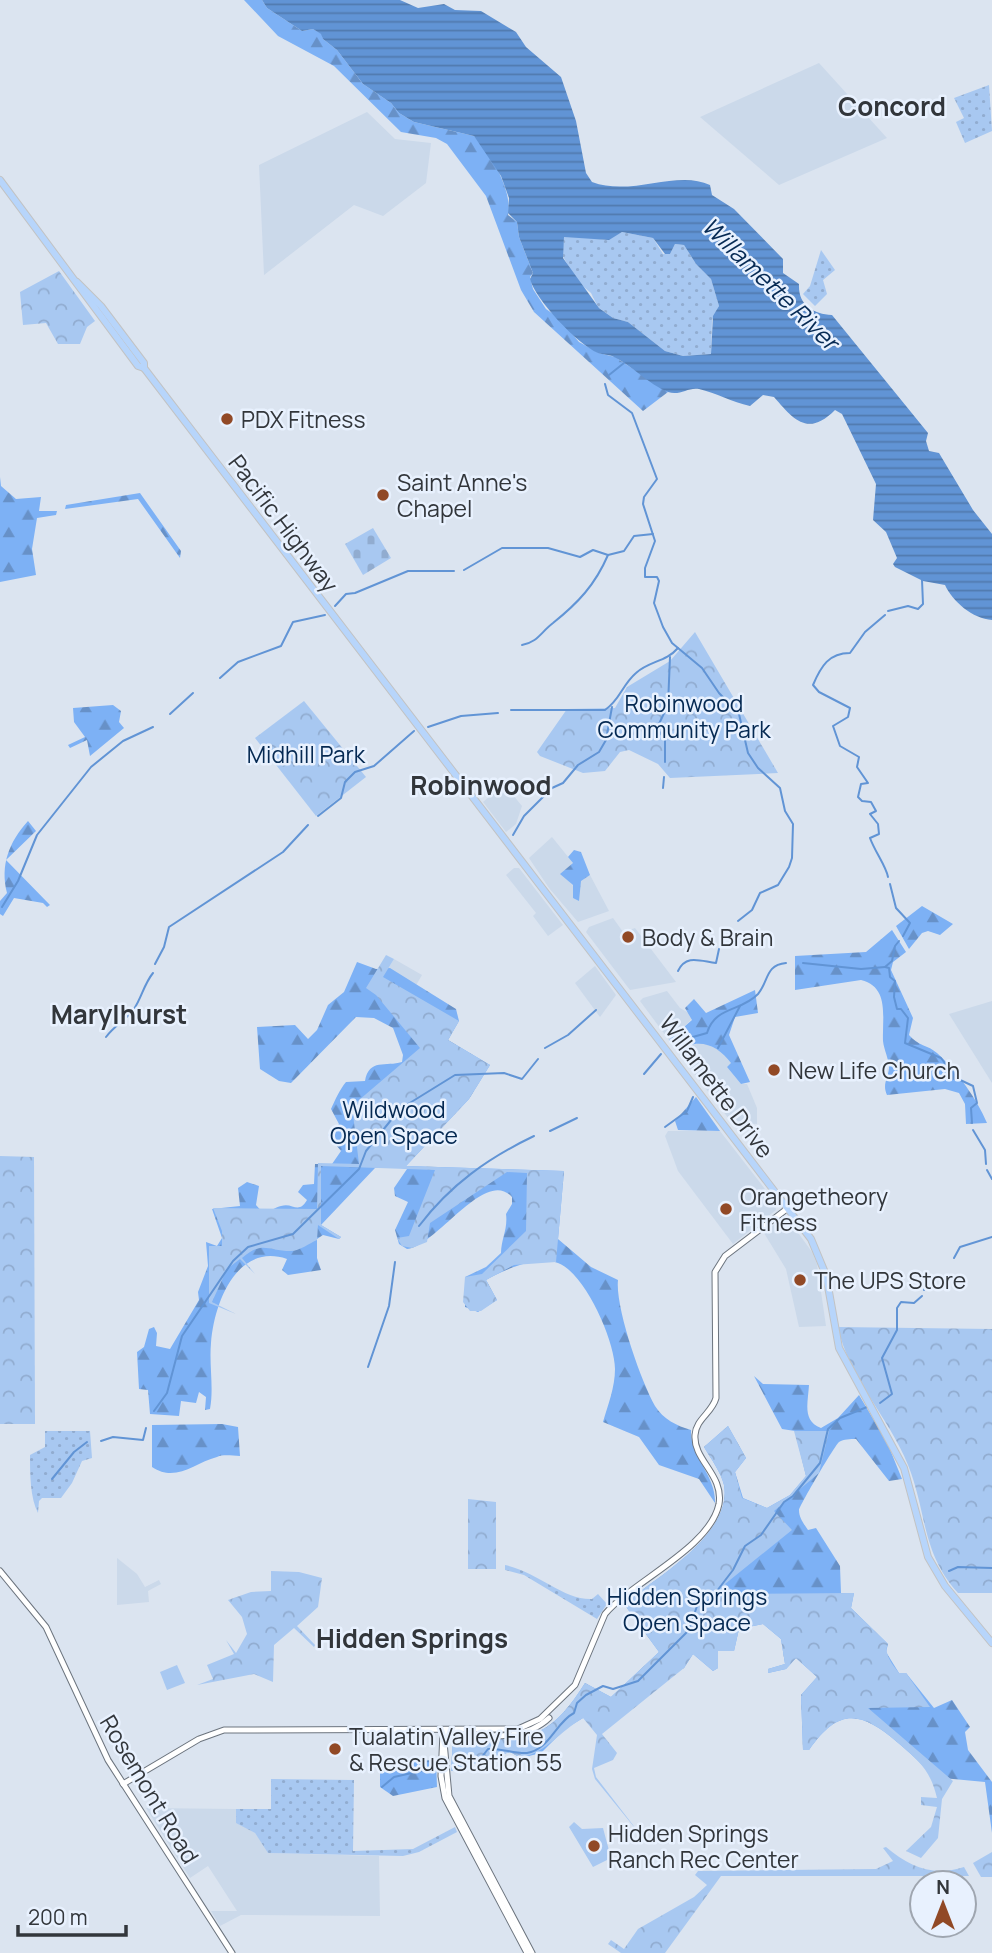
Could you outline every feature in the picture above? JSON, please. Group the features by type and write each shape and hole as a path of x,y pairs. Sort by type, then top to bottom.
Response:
{"main road":[{"name":"Pacific Highway","path":"0,180 110,330 138,366 144,368 346,632"},
{"name":"Willamette Drive","path":"346,632 788,1208 820,1256 839,1348 904,1468 928,1557 944,1586 992,1643"},
{"path":"122,1784 196,1741 225,1730 443,1731 522,1728 536,1722 557,1705 580,1676 604,1614 688,1546 715,1515 719,1501 718,1482 695,1437 698,1425 716,1398 715,1272 725,1256 788,1208"},
{"name":"Rosemont Road","path":"0,1571 29,1604 49,1633 96,1738 122,1784 232,1953"},
{"path":"443,1731 449,1734 519,1734 536,1728 549,1718"},
{"path":"443,1731 441,1776 444,1798 530,1953"}],"shaded area":[{"path":"819,63 887,138 779,185 700,117"},
{"path":"367,112 395,139 431,143 426,183 383,216 354,205 264,275 259,165"},
{"path":"504,784 522,806 516,824 506,832 483,802"},
{"path":"552,837 573,863 566,878 574,887 574,899 581,880 590,875 609,911 578,922 549,888 529,858"},
{"path":"514,868 519,868 563,925 548,936 533,916 536,913 506,875"},
{"path":"613,918 623,932 635,928 676,982 630,990 586,932 589,927"},
{"path":"394,959 422,975 411,994 383,977"},
{"path":"595,966 616,995 600,1017 575,983"},
{"path":"667,991 680,1008 692,1015 692,1019 669,1040 640,1001"},
{"path":"992,1001 992,1083 949,1014"},
{"path":"703,1043 722,1051 732,1063 727,1067 741,1084 747,1084 757,1108 757,1124 732,1123 678,1052 686,1046"},
{"path":"668,1131 720,1131 775,1202 776,1210 733,1244 678,1171 665,1136"},
{"path":"788,1219 812,1252 817,1264 826,1326 799,1327 786,1269 764,1233 780,1220"},
{"path":"117,1558 137,1574 145,1587 159,1580 161,1584 148,1591 149,1602 117,1605"},
{"path":"146,1808 236,1809 236,1822 255,1833 269,1853 379,1856 380,1916 241,1915 220,1926 211,1911 237,1911 208,1866 190,1878"}],"green space":[{"path":"244,0 262,0 267,8 302,31 313,29 322,34 323,39 337,50 363,84 414,122 474,136 494,163 504,184 509,205 508,215 517,222 519,237 533,273 530,277 533,289 546,309 559,318 579,342 599,353 615,357 668,392 643,411 534,312 521,290 486,196 447,144 436,138 401,132 334,66 278,36"},
{"path":"989,85 992,131 965,143 956,122 964,118 954,98"},
{"path":"622,232 653,238 663,254 670,254 675,244 684,245 696,264 711,279 719,306 712,320 711,354 683,356 665,351 628,322 613,318 598,307 591,293 578,282 562,255 564,237 584,236 605,240"},
{"path":"821,250 835,270 823,280 827,294 815,306 803,294 810,286"},
{"path":"59,271 95,321 87,327 80,344 58,344 46,323 23,325 20,292"},
{"path":"0,477 1,486 16,499 41,497 39,511 57,511 56,515 37,518 32,549 36,575 0,582"},
{"path":"140,493 181,551 180,558 138,499 65,509 66,505"},
{"path":"373,528 391,558 363,575 345,544"},
{"name":"Robinwood Community Park","path":"695,632 778,773 670,778 658,764 629,750 620,752 605,771 583,773 540,756 537,752 567,709 615,708 627,687 670,661"},
{"name":"Midhill Park","path":"304,701 366,777 316,816 255,738"},
{"path":"113,705 121,711 119,722 124,728 90,756 87,740 70,748 68,745 85,737 74,722 73,708"},
{"path":"28,821 36,831 7,860 11,846"},
{"path":"574,850 581,852 590,875 581,881 579,901 573,898 573,885 560,874 573,863 568,857"},
{"path":"6,860 50,905 47,907 43,903 14,898 3,916 0,914 0,901 7,893"},
{"path":"922,906 953,924 940,935 928,931 922,933 909,949 896,926"},
{"path":"892,930 906,952 893,962 891,970 913,1018 909,1035 937,1053 952,1068 972,1095 987,1123 966,1124 965,1104 959,1093 945,1089 887,1095 885,1085 889,1068 883,1041 882,1004 877,989 870,984 861,980 795,990 795,956 866,952"},
{"name":"Wildwood Open Space","path":"386,955 394,959 383,977 459,1021 448,1040 490,1065 469,1099 406,1166 564,1171 556,1262 514,1265 486,1280 497,1300 481,1311 470,1311 463,1302 465,1277 482,1274 526,1231 527,1173 507,1172 430,1223 427,1242 412,1248 402,1246 397,1238 409,1236 435,1170 321,1166 321,1225 341,1237 339,1239 318,1225 317,1240 297,1250 255,1249 242,1258 255,1274 240,1259 227,1269 212,1302 236,1314 209,1303 209,1246 222,1246 222,1231 213,1208 317,1209 318,1163 359,1164 352,1106 420,1048 376,995 366,988"},
{"name":"Wildwood Open Space","path":"357,962 376,969 390,968 456,1009 459,1021 448,1040 490,1065 469,1099 406,1166 564,1171 558,1239 591,1267 618,1280 625,1325 649,1395 658,1411 666,1418 691,1430 694,1449 712,1484 715,1503 699,1479 659,1465 639,1437 603,1422 614,1382 614,1357 597,1309 568,1269 549,1261 530,1262 511,1268 486,1280 497,1300 478,1312 465,1307 465,1277 486,1267 501,1253 506,1214 512,1204 512,1197 501,1190 488,1192 475,1199 419,1245 407,1249 399,1244 395,1230 408,1202 395,1196 394,1188 407,1169 389,1166 375,1168 321,1225 341,1237 339,1239 323,1235 317,1239 317,1258 321,1270 288,1275 282,1270 287,1259 270,1256 254,1259 231,1280 223,1294 213,1327 210,1409 205,1410 206,1397 199,1392 196,1403 181,1401 179,1416 150,1414 148,1390 139,1389 137,1352 144,1347 149,1329 154,1327 157,1333 156,1346 170,1349 199,1300 198,1292 208,1266 206,1242 217,1246 222,1238 212,1209 240,1206 238,1188 247,1182 259,1186 256,1205 264,1214 285,1205 301,1207 307,1200 298,1192 303,1185 314,1184 315,1164 332,1164 341,1151 328,1135 339,1124 331,1109 346,1082 365,1081 374,1066 402,1062 403,1055 393,1028 374,1018 356,1017 291,1083 279,1081 260,1069 257,1027 295,1025 308,1039 317,1030 328,1005 344,992"},
{"path":"755,990 758,1013 735,1017 729,1035 750,1082 741,1084 727,1067 731,1063 714,1047 692,1044 678,1052 669,1040 692,1020 685,1008 694,999 706,1013"},
{"path":"696,1097 720,1131 678,1130 675,1121"},
{"path":"0,1156 34,1157 35,1424 0,1424"},
{"path":"838,1327 992,1329 992,1593 958,1593 946,1578 931,1547 908,1465 891,1430 851,1364"},
{"name":"Hidden Springs Open Space","path":"754,1376 763,1384 809,1385 809,1416 815,1425 821,1428 838,1418 859,1395 887,1442 902,1479 889,1481 856,1439 843,1440 836,1446 811,1487 799,1510 800,1516 808,1530 816,1528 840,1566 841,1593 854,1593 851,1608 888,1644 886,1652 899,1673 906,1673 934,1708 952,1700 970,1727 965,1732 968,1750 992,1782 992,1833 985,1782 932,1777 907,1750 884,1731 861,1719 840,1721 820,1736 809,1750 803,1750 801,1695 817,1677 796,1658 786,1669 768,1673 768,1669 785,1664 781,1639 763,1624 739,1629 734,1651 718,1651 718,1668 713,1671 693,1654 684,1668 565,1729 541,1753 521,1758 510,1752 451,1771 453,1739 513,1737 542,1730 569,1705 585,1683 611,1697 659,1652 624,1604 689,1553 705,1538 717,1521 724,1503 724,1485 704,1447 728,1426 746,1458 735,1472 743,1498 767,1508 790,1495 806,1476 795,1431 782,1429"},
{"path":"222,1424 238,1427 240,1456 220,1456 185,1470 169,1473 152,1467 152,1425"},
{"name":"Hidden Springs Open Space","path":"728,1426 746,1458 735,1472 742,1498 767,1508 790,1495 806,1476 794,1431 829,1431 819,1473 774,1511 792,1530 725,1584 736,1594 854,1593 851,1608 888,1644 887,1651 892,1663 899,1673 906,1673 930,1707 868,1708 953,1781 942,1799 938,1838 921,1858 906,1851 931,1827 937,1807 921,1805 921,1797 937,1798 923,1766 884,1731 861,1719 840,1721 820,1736 809,1750 803,1750 801,1695 817,1677 796,1658 786,1669 768,1673 768,1669 785,1664 781,1639 763,1624 739,1629 734,1651 718,1651 718,1668 713,1671 693,1654 684,1668 602,1734 617,1753 613,1760 594,1768 596,1777 643,1838 595,1779 592,1769 597,1735 583,1718 530,1755 521,1758 510,1752 451,1771 453,1739 513,1737 542,1730 569,1705 585,1683 611,1697 659,1652 624,1604 689,1553 705,1538 717,1521 724,1503 724,1485 704,1447"},
{"path":"45,1431 90,1431 92,1458 82,1461 72,1483 61,1498 42,1498 39,1501 38,1513 32,1493 30,1455 45,1447"},
{"path":"468,1499 496,1502 496,1569 468,1569"},
{"path":"505,1565 528,1573 571,1595 592,1599 598,1594 607,1604 597,1619 524,1575 505,1570"},
{"path":"271,1571 299,1572 322,1578 318,1607 297,1626 314,1647 294,1628 274,1645 273,1682 254,1674 197,1685 213,1679 207,1665 234,1654 226,1640 236,1653 247,1634 242,1617 228,1600 251,1592 271,1591"},
{"path":"177,1665 185,1683 167,1690 160,1672"},
{"path":"436,1760 437,1787 393,1796 380,1787 380,1762"},
{"path":"271,1779 354,1780 353,1851 413,1849 455,1827 457,1832 419,1852 403,1856 268,1853 255,1833 236,1823 236,1809 271,1809"},
{"name":"Hidden Springs Ranch Rec Center","path":"574,1822 582,1829 603,1828 611,1858 593,1867 569,1827"},
{"path":"886,1847 913,1865 927,1869 908,1869 908,1876 721,1876 665,1953 621,1953 608,1944 611,1940 624,1949 638,1929 694,1897 707,1885 695,1875 698,1871 876,1869 893,1861 883,1848"},
{"path":"992,1852 992,1877 981,1877 973,1863"}],"water":[{"name":"Willamette River","path":"262,0 400,0 418,8 444,4 455,10 481,11 516,32 526,47 561,77 576,121 586,173 592,182 623,187 683,180 710,185 712,195 734,209 783,259 783,273 799,284 804,303 819,313 832,315 928,433 926,441 929,451 939,453 973,510 992,534 992,620 964,608 945,585 923,581 895,567 893,564 897,558 886,532 873,520 876,484 842,414 835,410 817,423 809,424 788,413 774,397 763,395 750,406 699,389 668,392 621,361 589,348 558,320 533,288 530,279 533,273 519,237 517,222 508,213 509,198 501,176 474,136 414,122 399,113 391,103 363,84 321,34 313,29 302,31 267,8","holes":["622,232 653,238 665,254 670,254 675,244 684,245 696,264 711,279 719,306 713,316 711,354 683,356 665,351 628,322 613,318 599,308 563,258 564,237 609,240"]}],"waterway":[{"path":"609,375 624,363"},
{"path":"605,384 608,395 632,413 657,479 644,497 643,504 655,541 645,568 645,577 657,577 659,581 654,603 663,627 672,643 702,668 719,693 739,714 748,753 758,768 780,788 785,811 793,824 792,858 789,867 778,885 760,893 752,910 738,921"},
{"path":"464,570 502,548 548,548 580,557 593,550 608,555 624,551 634,536 653,534"},
{"path":"522,645 536,639 578,601 608,555"},
{"path":"335,606 346,594 355,593 408,571 454,571"},
{"path":"888,611 908,606 918,609 923,604 922,580"},
{"path":"220,678 238,662 281,646 293,622 325,615"},
{"path":"885,615 865,632 850,653 831,658 819,672 813,685 819,692 850,708 848,717 833,726 840,746 859,757 857,767 868,783 861,784 858,797 862,801 871,802 876,811 870,814 878,824 879,834 870,838 888,877"},
{"path":"511,710 605,710 636,673 678,648"},
{"path":"665,762 665,740 657,728 668,705 670,657"},
{"path":"170,714 193,693"},
{"path":"513,835 524,816 552,788 563,783 578,765 599,752 606,740 612,707"},
{"path":"428,727 461,716 498,713"},
{"path":"2,907 18,881 37,835 91,767 123,741 153,727"},
{"path":"318,816 341,798 345,782 355,772 374,766 414,731"},
{"path":"663,788 664,777"},
{"path":"155,964 164,947 169,927 283,852 308,825"},
{"path":"890,884 896,908 910,923 903,936"},
{"path":"899,941 895,946 892,961 885,967 889,968 890,977 895,981 894,997 897,1009 901,1009 908,1018 905,1043 941,1058 956,1078 973,1086 977,1103 971,1108 972,1123"},
{"path":"678,971 689,960 716,963 719,949"},
{"path":"675,1042 707,1033 716,1018 751,1000 762,989 771,970 786,963"},
{"path":"803,963 861,969 885,967"},
{"path":"106,1037 134,1009 153,973"},
{"path":"718,1048 740,1006"},
{"path":"545,1048 568,1035 596,1010"},
{"path":"644,1074 661,1054"},
{"path":"154,1411 167,1393 182,1336 233,1261 248,1247 293,1234 359,1169 366,1151 400,1109 455,1075 504,1073 522,1079 538,1059"},
{"path":"665,1127 687,1111 693,1097"},
{"path":"550,1131 577,1118"},
{"path":"973,1130 985,1150 986,1164"},
{"path":"419,1226 431,1211 471,1174 534,1136"},
{"path":"987,1170 992,1179"},
{"path":"954,1258 960,1247 992,1237"},
{"path":"368,1367 389,1306 395,1262"},
{"path":"880,1403 892,1394 882,1358 897,1330 897,1308 901,1302 914,1303 922,1296"},
{"path":"456,1766 464,1761 481,1758 488,1749 522,1753 535,1751 574,1713 577,1703 586,1695 603,1686 613,1689 638,1681 689,1630 697,1606 710,1600 733,1570 745,1546 761,1535 784,1502 793,1496 820,1463 828,1429 840,1418 867,1407"},
{"path":"101,1441 113,1437 143,1440 146,1428"},
{"path":"52,1479 74,1452 87,1442"},
{"path":"949,1571 958,1567 992,1568"},
{"path":"382,1787 394,1777 434,1768"}],"place":[{"name":"PDX Fitness","path":"227,419"},
{"name":"Saint Anne's Chapel","path":"383,495"},
{"name":"Body & Brain","path":"628,937"},
{"name":"New Life Church","path":"774,1070"},
{"name":"Orangetheory Fitness","path":"726,1209"},
{"name":"The UPS Store","path":"800,1280"},
{"name":"Tualatin Valley Fire & Rescue Station 55","path":"335,1749"},
{"name":"Hidden Springs Ranch Rec Center","path":"594,1846"}],"district":[{"name":"Concord","path":"892,106"},
{"name":"Robinwood","path":"481,785"},
{"name":"Marylhurst","path":"119,1014"},
{"name":"Hidden Springs","path":"412,1638"}]}
